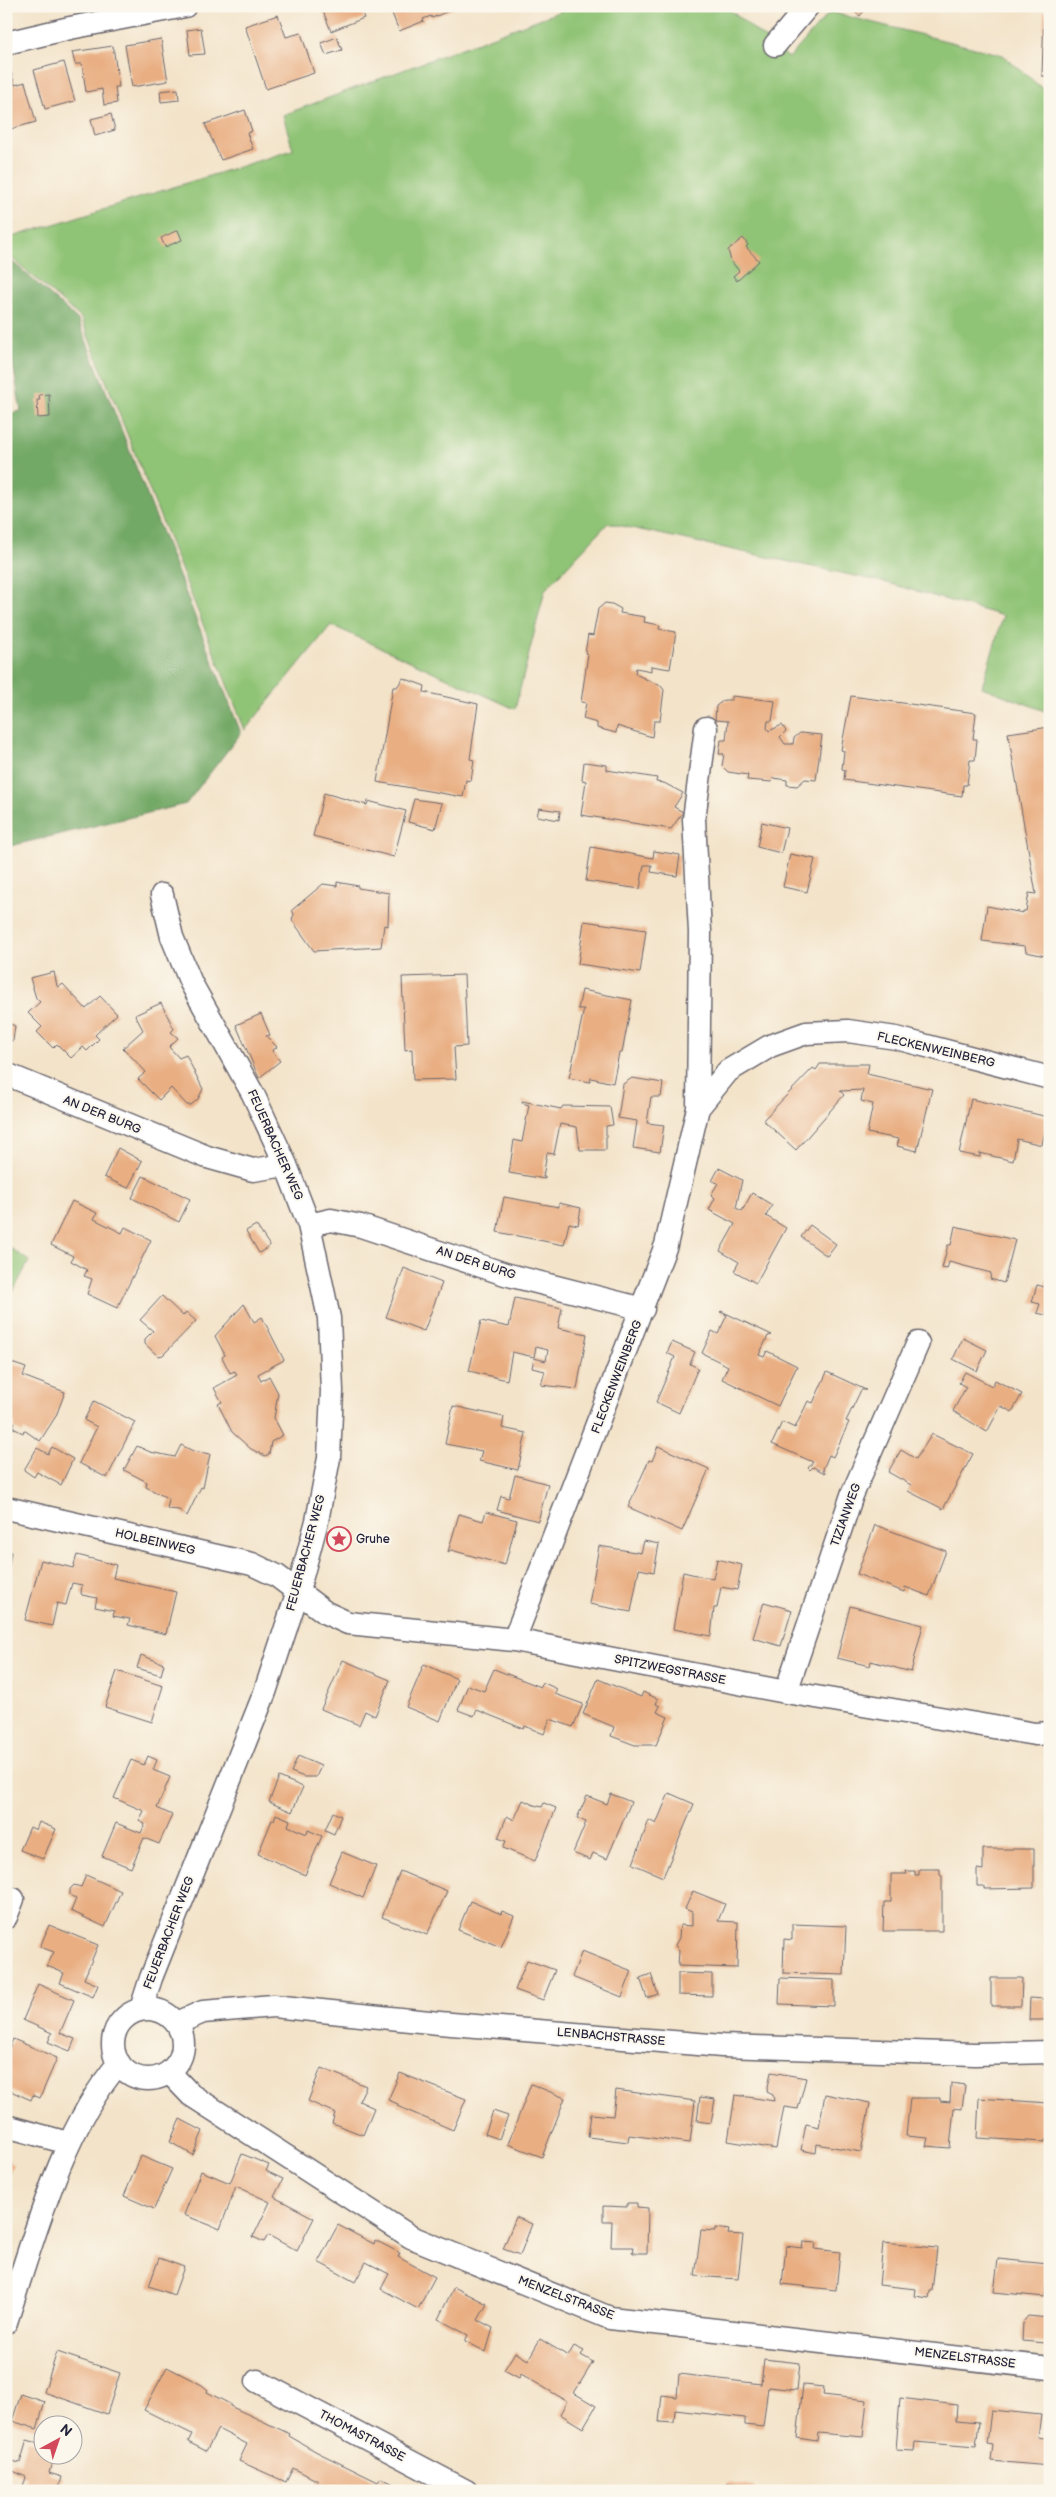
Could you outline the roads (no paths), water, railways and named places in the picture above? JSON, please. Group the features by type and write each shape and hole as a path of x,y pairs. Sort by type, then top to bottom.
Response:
{"street":[{"path":"10,39 185,6"},
{"path":"775,45 808,6"},
{"name":"FLECKENWEINBERG","path":"514,1640 643,1309 666,1245 698,1108 700,932 694,819 706,728"},
{"name":"FEUERBACHER WEG","path":"162,895 172,937 191,984 253,1094 286,1166 309,1225 329,1318 332,1391 329,1458 317,1521 298,1591 266,1692 150,1978 142,2009 155,2009 167,2014 177,2023"},
{"name":"FLECKENWEINBERG","path":"698,1108 728,1071 770,1046 806,1033 848,1031 896,1038 1050,1078"},
{"name":"AN DER BURG","path":"6,1074 207,1157 253,1170 286,1166"},
{"name":"AN DER BURG","path":"309,1225 331,1220 361,1226 505,1274 643,1309"},
{"name":"TIZIANWEG","path":"786,1692 852,1495 918,1343"},
{"name":"HOLBEINWEG","path":"6,1508 252,1564 277,1576 298,1591"},
{"name":"SPITZWEGSTRASSE","path":"298,1591 326,1613 348,1622 514,1640 786,1692 1035,1734 1050,1732"},
{"name":"LENBACHSTRASSE","path":"177,2023 203,2012 273,2006 448,2024 722,2046 975,2054 1050,2052"},
{"path":"142,2009 129,2015 119,2024 116,2030 114,2051 120,2064 130,2073 143,2078 157,2078 169,2072 178,2062 183,2049 182,2036 177,2023"},
{"path":"6,2322 68,2144 99,2089 120,2064"},
{"name":"MENZELSTRASSE","path":"169,2072 192,2095 411,2237 610,2318 1050,2368"},
{"path":"6,2126 68,2144"},
{"name":"THOMASTRASSE","path":"257,2381 466,2491"}],"place":[{"name":"Gruhe","path":"339,1539"}]}
